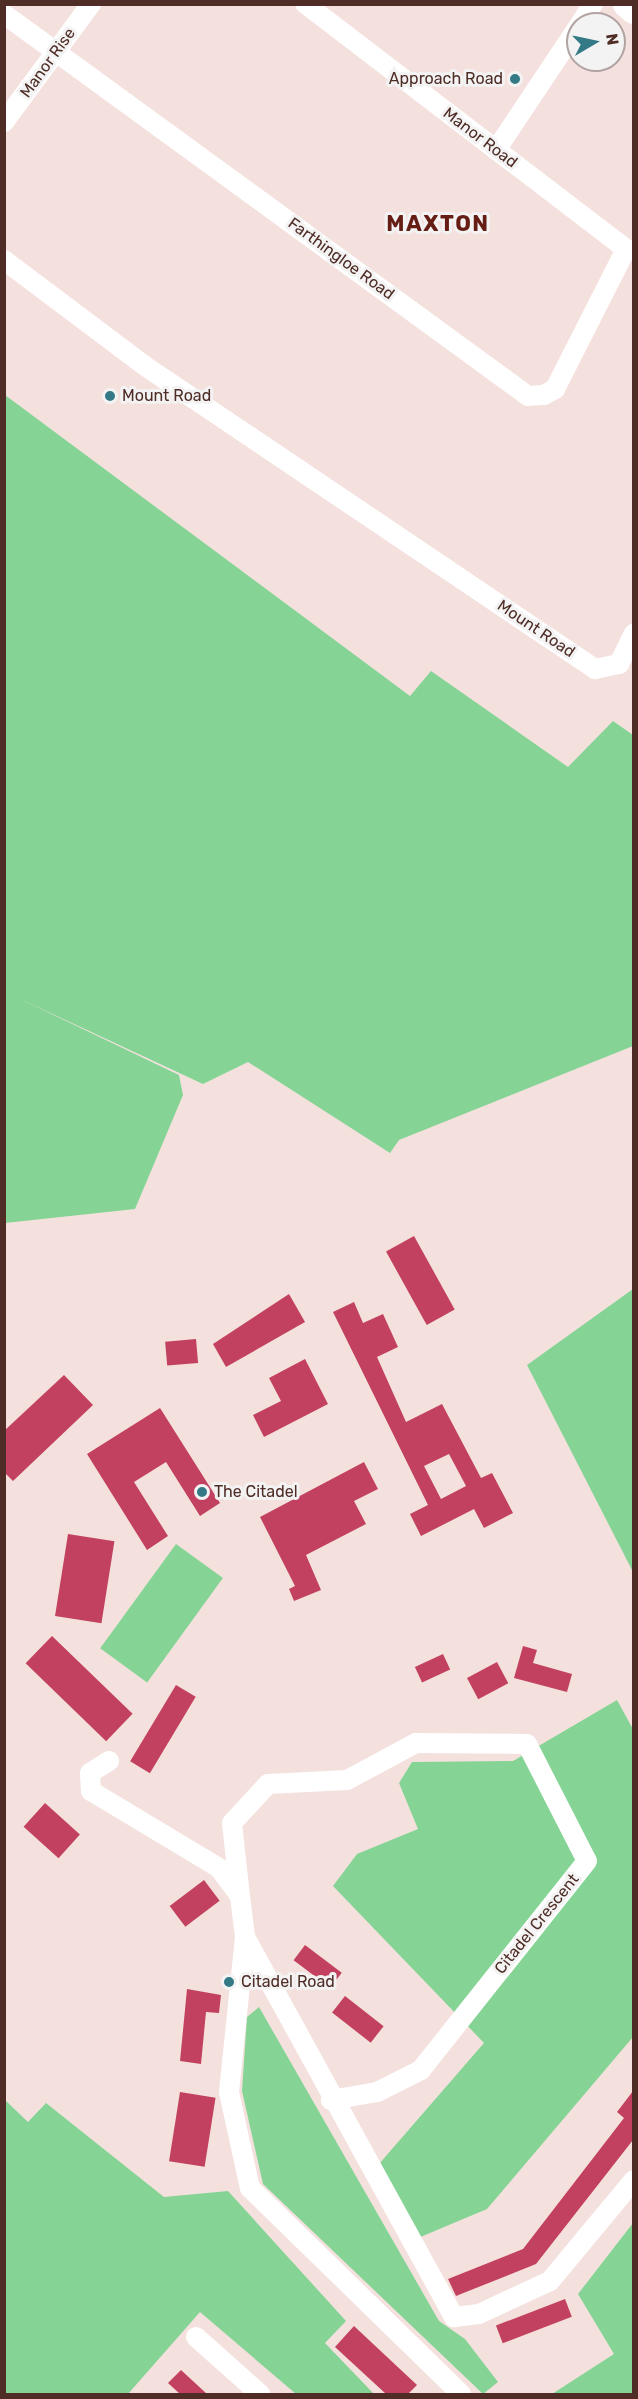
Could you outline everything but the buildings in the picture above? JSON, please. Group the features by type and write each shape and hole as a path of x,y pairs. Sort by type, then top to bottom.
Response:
{"main road":[{"path":"627,4 633,10"}],"street":[{"name":"Manor Rise","path":"4,122 91,4"},
{"name":"Manor Road","path":"305,4 626,249"},
{"name":"Farthingloe Road","path":"4,14 528,396 555,389 626,249"},
{"path":"496,150 566,45"},
{"name":"Mount Road","path":"4,260 145,366 595,669 619,664 633,633"},
{"name":"Citadel Crescent","path":"240,1896 232,1823 268,1784 347,1780 416,1743 527,1744 587,1861 420,2070 377,2092 331,2100"},
{"path":"108,1761 90,1773 91,1791 219,1868 240,1896 245,1937 229,2092 250,2188 461,2394"},
{"path":"245,1937 331,2100 454,2317 480,2314 550,2281 633,2180"},
{"path":"196,2337 260,2394"}],"green space":[{"path":"5,395 410,696 431,671 568,767 613,721 633,735 633,1046 399,1140 390,1153 248,1062 203,1084 16,997 179,1075 183,1095 135,1209 5,1223"},
{"path":"633,1289 633,1572 527,1365"},
{"path":"176,1544 223,1578 147,1682 100,1648"},
{"path":"617,1700 634,1731 633,2037 487,2209 418,2238 379,2164 484,2043 333,1886 357,1854 418,1829 399,1783 412,1762 513,1761"},
{"path":"259,2007 439,2321 465,2339 498,2382 483,2394 263,2184 242,2091 247,2017"},
{"path":"5,2100 28,2122 46,2103 164,2197 228,2191 346,2321 325,2343 374,2394 296,2394 200,2312 128,2394 5,2394"},
{"path":"633,2223 633,2394 552,2394 614,2354 578,2294"}],"place":[{"name":"Approach Road","path":"515,79"},
{"name":"Mount Road","path":"110,396"},
{"name":"The Citadel","path":"202,1492"},
{"name":"Citadel Road","path":"229,1982"}],"district":[{"name":"MAXTON","path":"438,224"}]}
